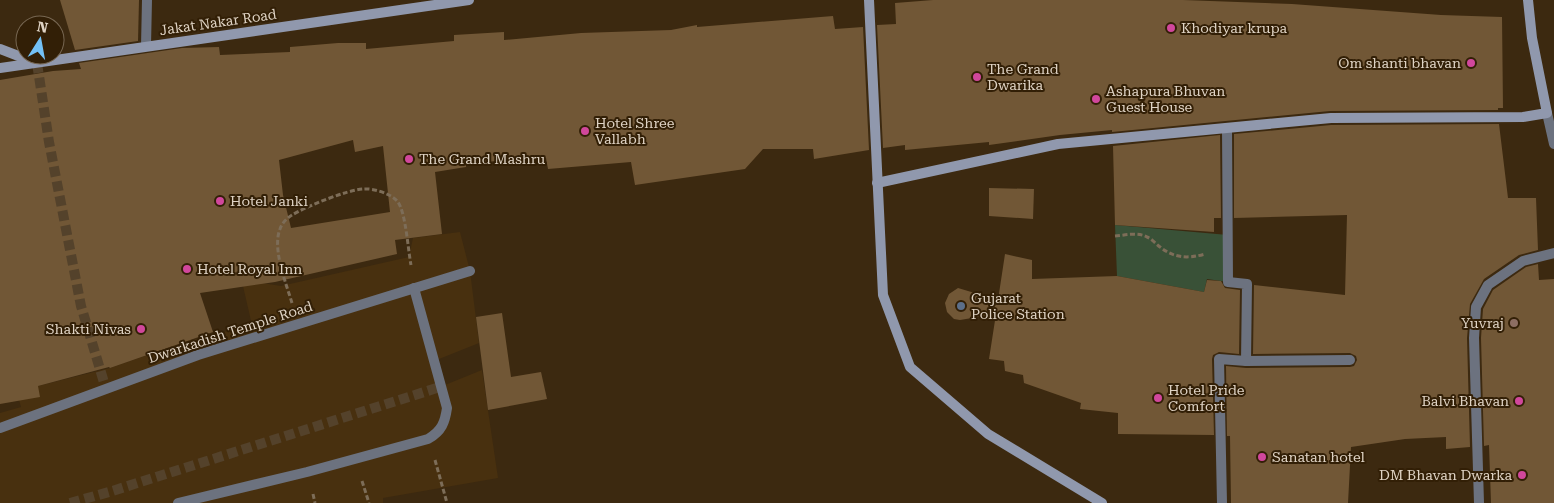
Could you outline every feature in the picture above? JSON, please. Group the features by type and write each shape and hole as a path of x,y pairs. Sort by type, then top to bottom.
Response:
{"main road":[{"name":"Jakat Nakar Road","path":"65,59 469,0"},
{"path":"869,0 883,295 910,367 988,434 1102,503"},
{"path":"877,183 1058,144 1331,118 1523,117 1547,113 1532,38 1528,0"},
{"path":"0,49 15,55"},
{"name":"Jakat Nakar Road","path":"0,68 22,65"}],"street":[{"path":"146,46 148,0"},
{"path":"1547,113 1554,144"},
{"path":"1228,128 1228,282 1247,284 1246,361"},
{"path":"1479,503 1474,338 1476,307 1488,285 1522,261 1554,253"},
{"name":"Dwarkadish Temple Road","path":"0,428 198,355 470,271"},
{"path":"178,503 299,474 428,439 437,434 445,423 447,408 414,288"},
{"path":"1222,503 1219,359 1246,361 1350,360"}],"path":[{"path":"298,324 281,269 278,243 279,231 283,223 291,215 353,190 365,188 380,192 393,197 398,203 402,211 414,288"},
{"path":"1115,236 1135,234 1148,237 1167,253 1179,258 1218,252 1228,256"},
{"path":"428,439 447,503"}],"shaded area":[{"path":"460,232 470,271 479,343 434,361 440,387 482,370 498,478 383,498 383,503 0,503 0,413 21,407 19,400 38,386 110,368 188,341 252,325 243,286 262,283 281,286 409,257 413,238"}],"green space":[{"path":"1115,225 1228,235 1228,282 1207,279 1204,292 1117,276"}],"building":[{"path":"60,0 139,0 138,41 75,50"},
{"path":"933,0 1183,0 1292,4 1441,15 1502,17 1503,108 1498,108 1498,110 1330,111 1112,132 1112,130 1060,135 989,145 989,142 905,150 905,145 883,148 877,25 896,24 895,3"},
{"path":"833,16 835,29 863,27 869,150 814,159 813,149 763,149 745,169 635,185 631,162 548,169 546,158 466,163 466,167 435,172 442,234 395,240 397,254 275,282 200,293 213,332 110,368 38,386 40,397 0,404 0,80 53,71 81,69 79,63 182,48 219,47 220,55 290,52 290,47 338,43 366,43 366,49 454,41 454,35 504,32 504,40 581,33 671,30 697,25 697,27","holes":["353,140 355,152 383,146 390,212 291,228 283,195 279,160"]},
{"path":"1499,124 1508,198 1536,198 1538,250 1519,255 1484,279 1470,304 1467,338 1470,447 1446,449 1446,437 1405,439 1351,447 1348,503 1231,503 1230,436 1227,436 1226,366 1246,368 1350,367 1354,366 1357,360 1356,356 1350,353 1253,354 1254,285 1345,295 1347,215 1234,218 1234,134 1331,125"},
{"path":"1220,135 1221,218 1214,218 1214,232 1115,225 1113,146"},
{"path":"989,188 1034,189 1033,219 989,216"},
{"path":"1005,254 1032,260 1032,279 1117,276 1204,292 1207,280 1221,281 1225,288 1240,290 1239,354 1219,352 1213,355 1212,359 1214,435 1118,434 1118,413 1080,409 1081,403 1024,383 1023,375 1005,371 1004,361 989,359 996,314 960,320 954,319 947,312 945,303 949,294 958,288 998,300"},
{"path":"1538,264 1539,280 1554,279 1554,503 1491,503 1489,445 1484,446 1481,338 1483,309 1493,290 1526,267"},
{"path":"502,313 511,377 541,372 547,399 488,410 476,317"}],"tunnel":[{"path":"37,65 49,142 81,306 106,389"},
{"path":"70,503 440,387"}],"place":[{"name":"Khodiyar krupa","path":"1171,28"},
{"name":"Om shanti bhavan","path":"1471,63"},
{"name":"The Grand Dwarika","path":"977,77"},
{"name":"Ashapura Bhuvan Guest House","path":"1096,99"},
{"name":"Hotel Shree Vallabh","path":"585,131"},
{"name":"The Grand Mashru","path":"409,159"},
{"name":"Hotel Janki","path":"220,201"},
{"name":"Hotel Royal Inn","path":"187,269"},
{"name":"Gujarat Police Station","path":"961,306"},
{"name":"Yuvraj","path":"1514,323"},
{"name":"Shakti Nivas","path":"141,329"},
{"name":"Hotel Pride Comfort","path":"1158,398"},
{"name":"Balvi Bhavan","path":"1519,401"},
{"name":"Sanatan hotel","path":"1262,457"},
{"name":"DM Bhavan Dwarka","path":"1522,475"}]}
